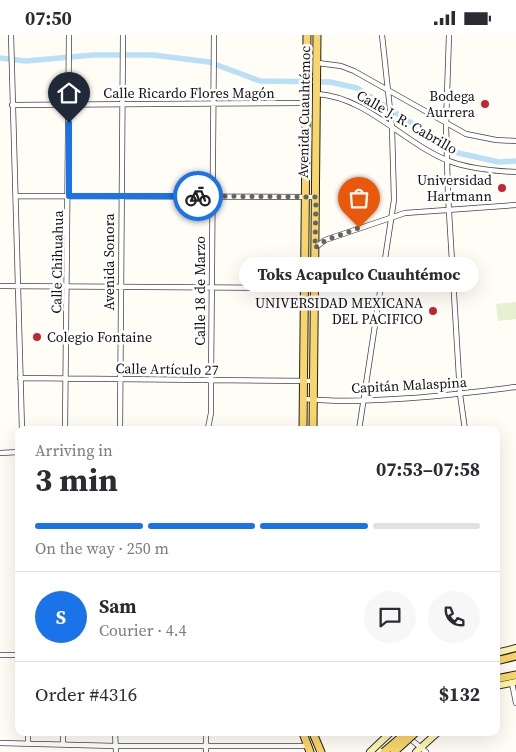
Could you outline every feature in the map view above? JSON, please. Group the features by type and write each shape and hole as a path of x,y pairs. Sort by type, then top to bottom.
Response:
{"main road":[{"name":"Avenida Cuauhtémoc","path":"303,426 307,35"},
{"name":"Avenida Cuauhtémoc","path":"313,426 316,282 317,35"},
{"path":"500,660 516,656"},
{"path":"500,678 516,675"},
{"path":"304,736 307,749"},
{"path":"314,736 321,752"},
{"path":"384,752 403,736"},
{"path":"394,752 412,736"}],"street":[{"path":"11,35 22,426"},
{"name":"Calle Chihuahua","path":"66,426 69,35"},
{"name":"Avenida Sonora","path":"120,426 120,196 123,35"},
{"name":"Calle 18 de Marzo","path":"208,426 211,413 214,35"},
{"path":"361,426 393,216 392,120 382,35"},
{"path":"449,35 446,125 449,209 460,394 464,426"},
{"name":"Calle J. R. Cabrillo","path":"318,63 341,66 354,71 446,125 481,138 516,141"},
{"name":"Calle J. R. Cabrillo","path":"317,92 352,102 392,128 448,158 479,169 516,172"},
{"name":"Calle Ricardo Flores Magón","path":"12,105 306,103"},
{"path":"16,196 316,197"},
{"path":"315,248 326,240 393,216 415,211 516,205"},
{"path":"0,286 211,289 304,288 316,282"},
{"name":"Calle Artículo 27","path":"20,378 313,381"},
{"name":"Capitán Malaspina","path":"304,399 365,399 460,394 516,387"},
{"path":"0,453 15,452"},
{"path":"500,651 516,648"},
{"path":"0,655 15,655"},
{"path":"500,685 514,683 516,703"},
{"path":"28,736 28,743"},
{"path":"63,736 63,743"},
{"path":"115,736 116,752"},
{"path":"206,736 206,752"},
{"path":"370,752 387,736"},
{"path":"405,736 421,751 434,736"},
{"path":"0,743 307,749"}],"green space":[{"path":"516,302 516,319 498,321 496,304"}],"waterway":[{"path":"0,58 26,61 93,55 153,55 209,62 260,81 330,82 357,88 458,153 499,162 516,161"}],"way so far":[{"path":"198,196 316,197 315,248 326,240 359,228"}],"place":[{"name":"Bodega Aurrera","path":"485,104"},
{"name":"Universidad Hartmann","path":"502,188"},
{"name":"Toks Acapulco Cuauhtémoc","path":"359,228"},
{"name":"UNIVERSIDAD MEXICANA DEL PACIFICO","path":"433,311"},
{"name":"Colegio Fontaine","path":"37,337"}],"route":[{"path":"69,123 69,196 198,196"}]}
